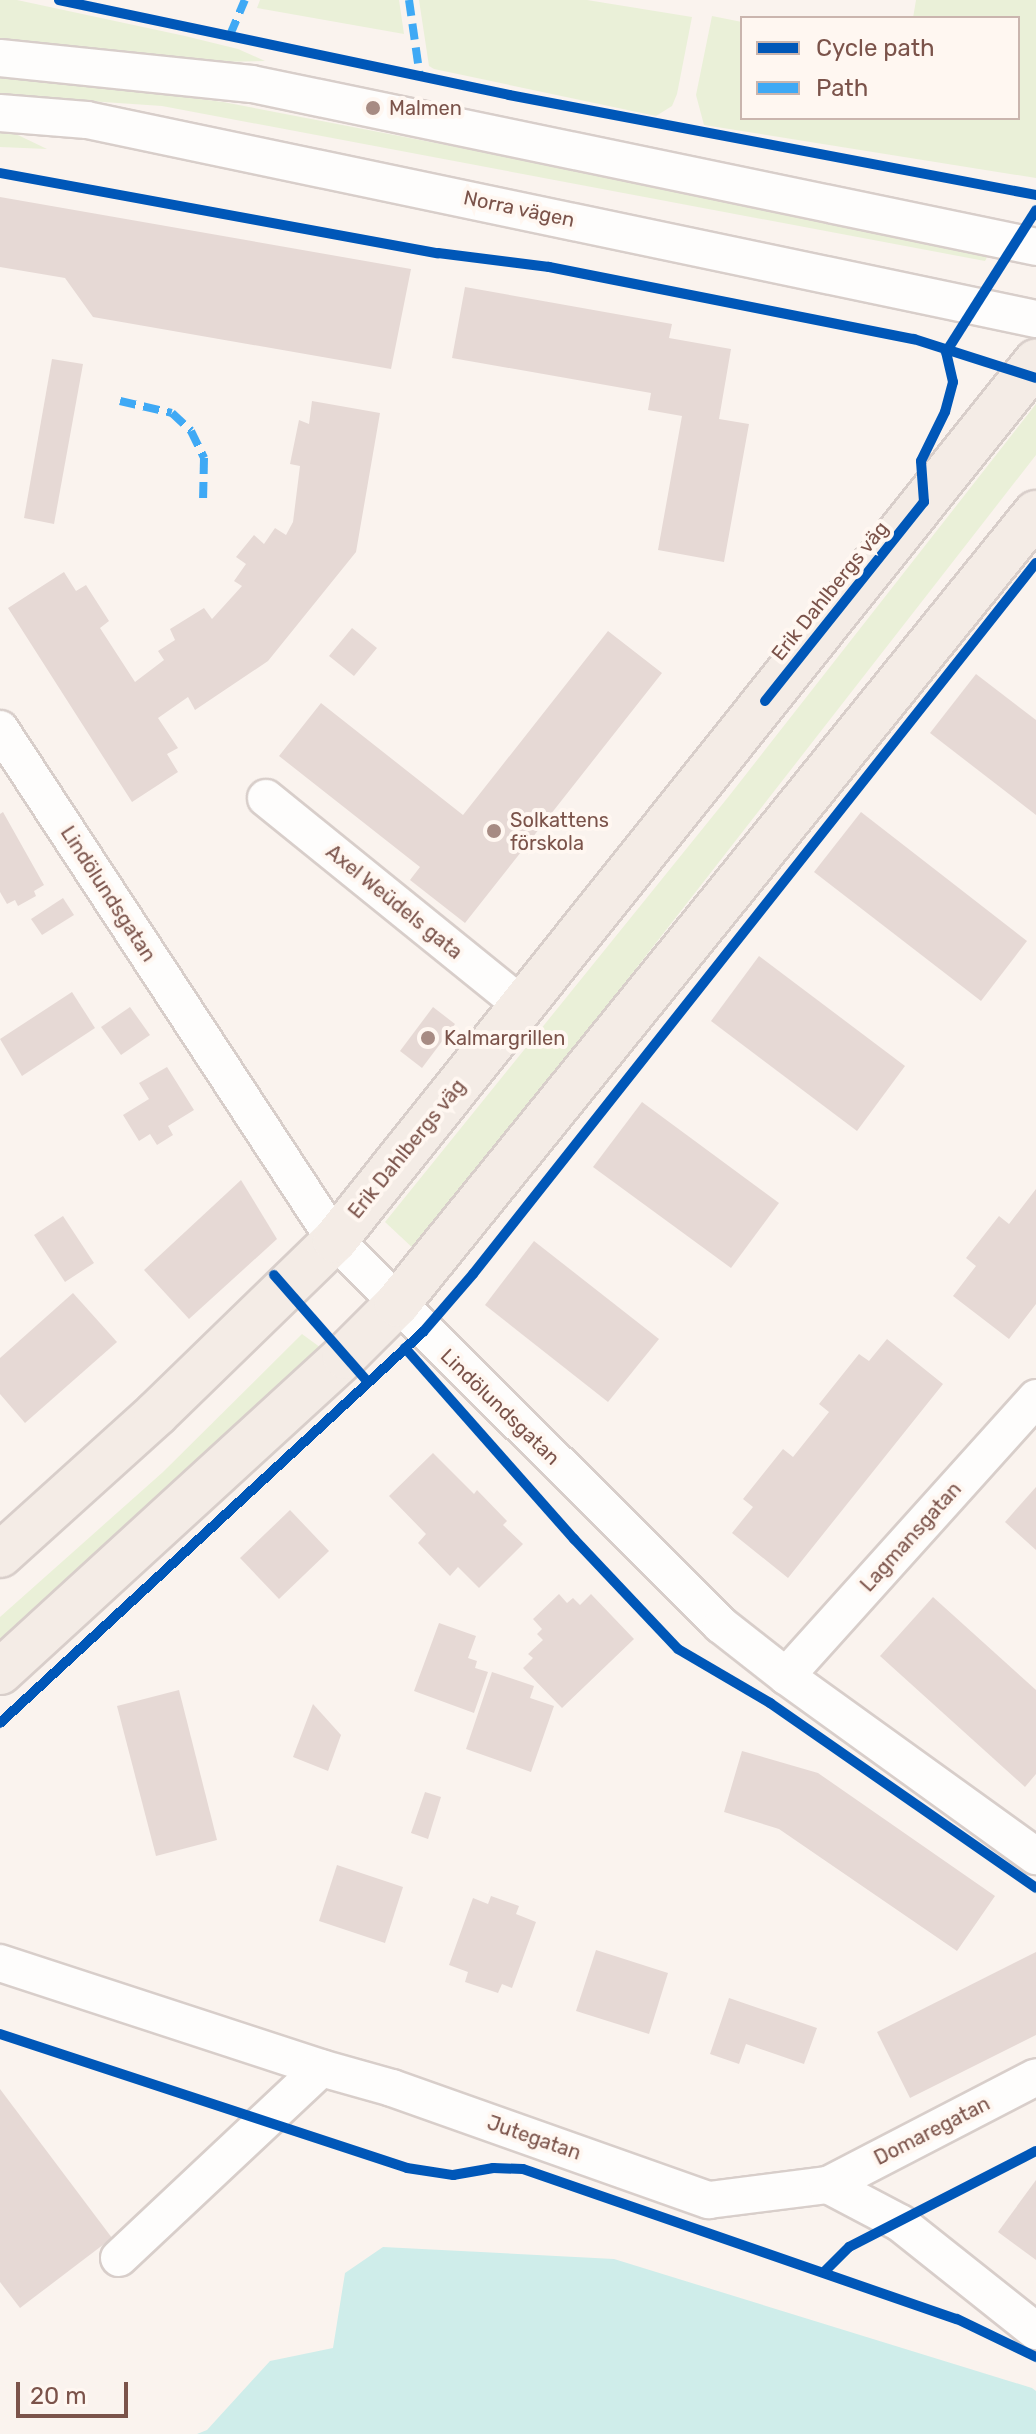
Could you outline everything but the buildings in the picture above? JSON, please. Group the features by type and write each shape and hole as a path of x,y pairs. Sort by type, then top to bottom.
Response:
{"main road":[{"name":"Erik Dahlbergs väg","path":"0,1555 156,1414 335,1240 1036,362"},
{"path":"0,1672 345,1356 397,1304 1036,513"}],"street":[{"path":"0,58 252,84 1036,247"},
{"name":"Norra vägen","path":"0,113 102,123 1036,319"},
{"name":"Lindölundsgatan","path":"5,748 335,1240 721,1625 786,1676 1036,1856"},
{"name":"Axel Weüdels gata","path":"266,798 523,1006"},
{"name":"Lagmansgatan","path":"786,1676 1036,1398"},
{"name":"Jutegatan","path":"0,1963 321,2068 392,2088 709,2200 828,2185"},
{"path":"119,2258 321,2068"},
{"name":"Domaregatan","path":"828,2185 1036,2077"},
{"path":"828,2185 900,2223 1036,2331"}],"green space":[{"path":"0,0 17,0 185,36 238,49 265,61 168,63 0,44"},
{"path":"260,0 399,0 404,34 257,8"},
{"path":"419,0 587,0 692,17 677,94 672,106 656,116 434,69 429,66"},
{"path":"916,0 1036,0 1036,178 704,125 696,95 712,16 740,22 740,120 1020,120 1020,16 913,16"},
{"path":"0,73 223,102 991,250 985,261 162,106 0,95"},
{"path":"0,128 20,136 47,149 0,147"},
{"path":"1036,404 1036,455 416,1251 385,1222 729,796"},
{"path":"302,1334 328,1353 0,1657 0,1617 163,1472"}],"water":[{"path":"383,2247 614,2259 1032,2388 1036,2391 1036,2434 197,2434 207,2430 270,2361 333,2348 345,2273"}],"marked path":[{"path":"230,35 245,0"},
{"path":"409,0 420,77"},
{"path":"120,401 172,413 191,431 204,458 203,501"}],"cycle path":[{"path":"59,0 509,95 1036,195"},
{"path":"0,173 438,253 549,267 914,339 1036,378"},
{"path":"765,701 924,502 921,461 945,412 953,382 946,352 1036,210"},
{"path":"0,1723 423,1332 473,1274 1036,563"},
{"path":"274,1275 368,1382"},
{"path":"405,1348 574,1539 678,1649 770,1703 1036,1888"},
{"path":"0,2034 407,2168 453,2175 493,2168 523,2169 957,2319 1036,2357"},
{"path":"825,2271 849,2247 1036,2151"}],"place":[{"name":"Malmen","path":"373,108"},
{"name":"Solkattens förskola","path":"494,831"},
{"name":"Kalmargrillen","path":"428,1038"}]}
